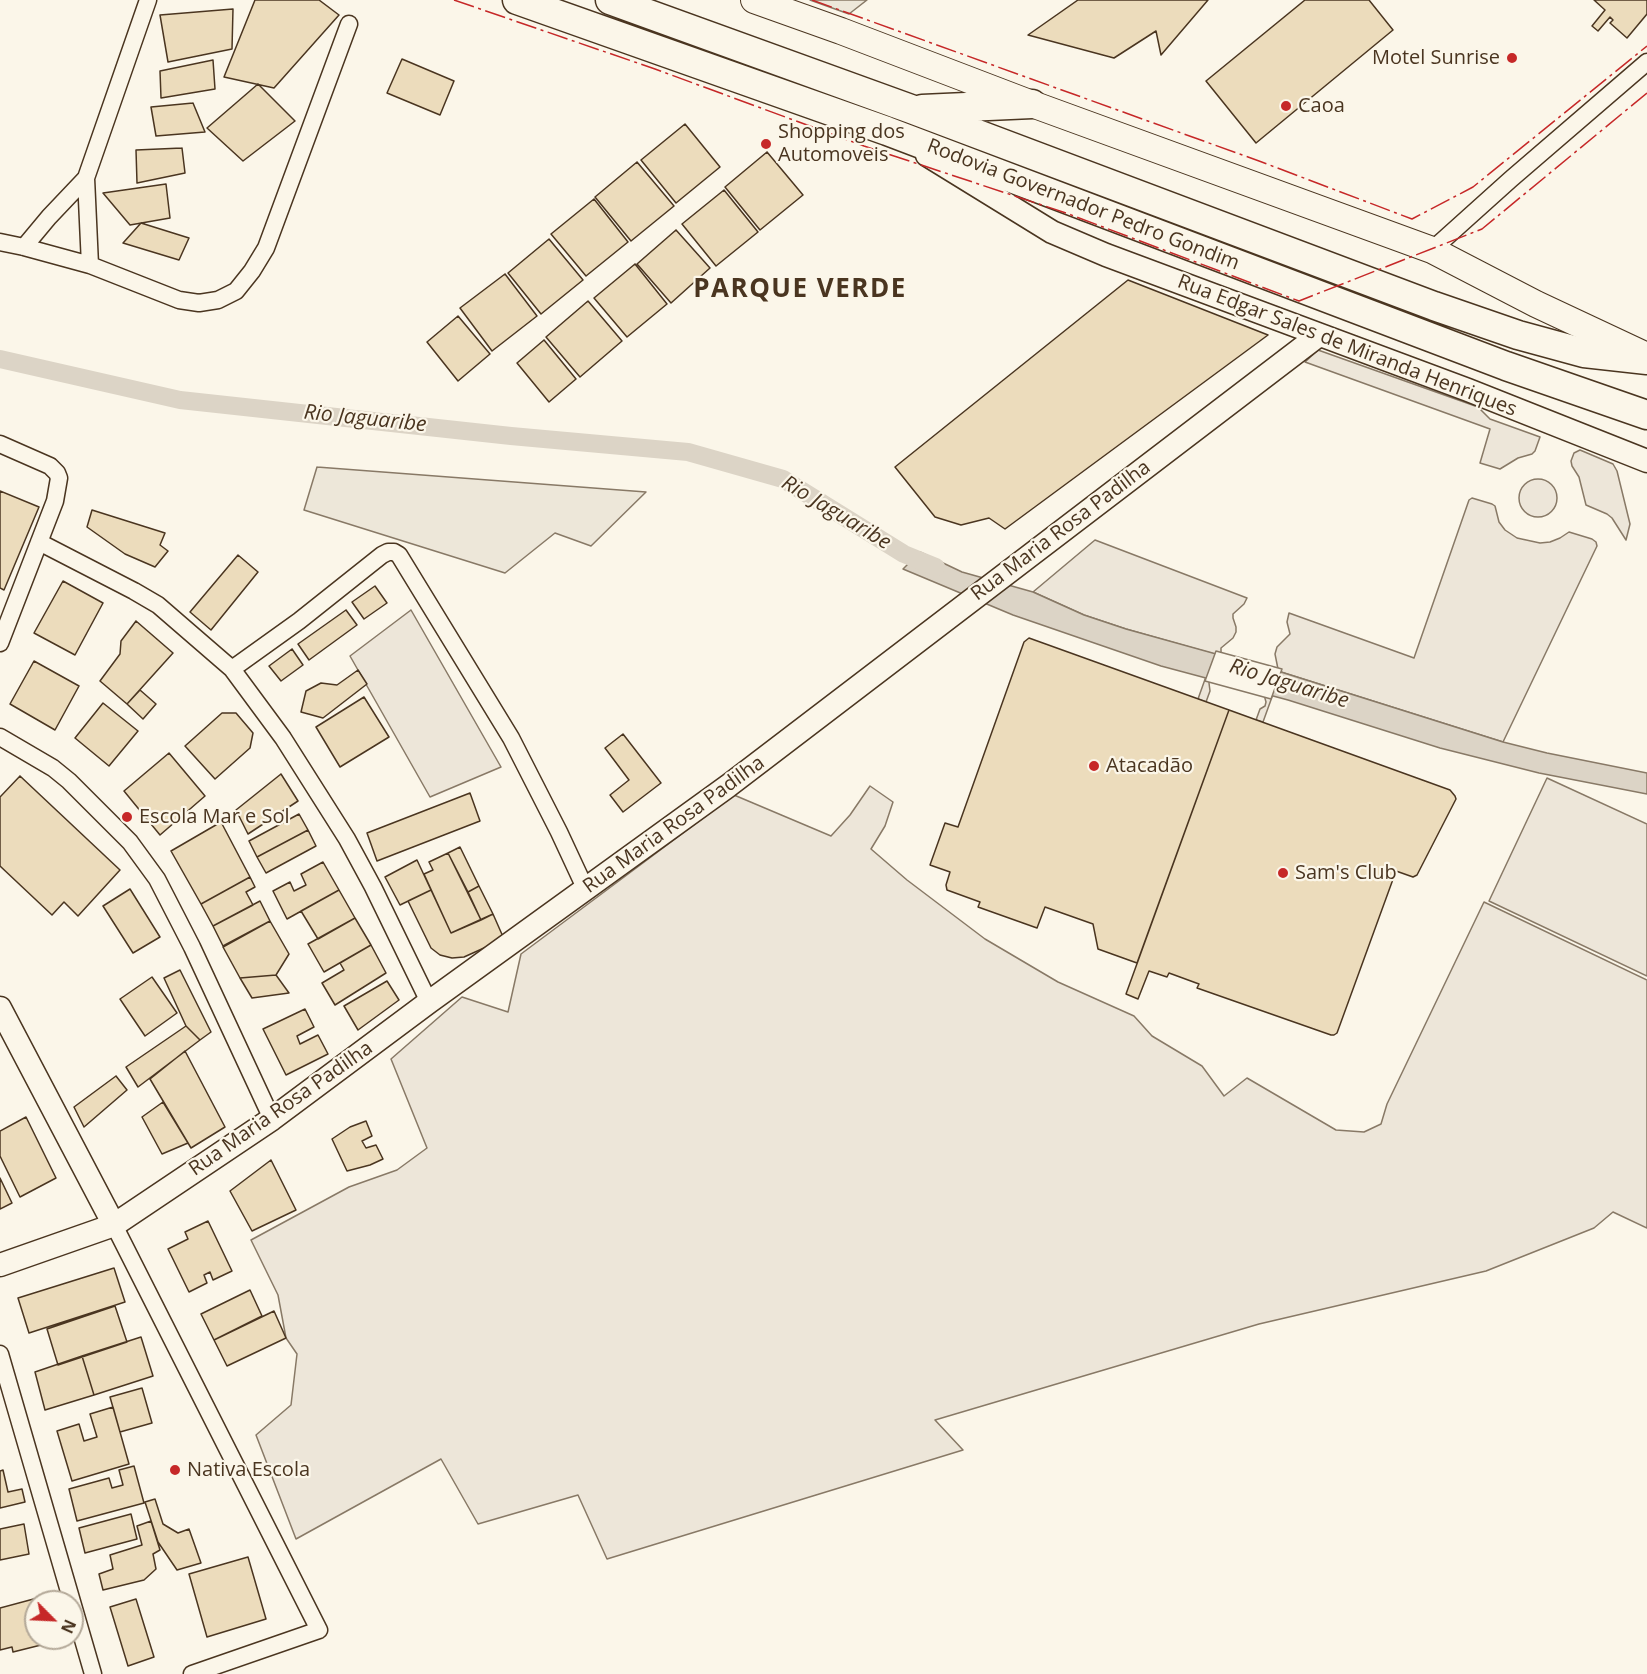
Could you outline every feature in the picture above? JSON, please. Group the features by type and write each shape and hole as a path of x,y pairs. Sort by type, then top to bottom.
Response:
{"highway":[{"name":"Rodovia Governador Pedro Gondim","path":"517,0 887,131 1506,366 1647,415"},
{"name":"Rodovia Governador Pedro Gondim","path":"610,0 911,109 1412,298 1518,335 1584,352 1647,358"},
{"path":"911,109 1032,104"}],"main road":[{"path":"754,0 1432,250 1647,358"},
{"name":"Rua Edgar Sales de Miranda Henriques","path":"887,131 1052,232 1106,255 1468,390 1645,460"},
{"name":"Rua Maria Rosa Padilha","path":"0,1265 114,1226 272,1119 429,1002 728,786 1319,335"},
{"path":"0,1008 114,1226"}],"street":[{"path":"90,265 86,178 148,0"},
{"path":"0,242 90,265 179,300 199,303 218,300 236,291 266,248 350,24"},
{"path":"1432,250 1647,62"},
{"path":"24,247 86,178"},
{"path":"0,444 50,466 57,472 58,490 56,501 0,643"},
{"path":"39,542 158,605 232,669 283,738 347,839 387,914 429,1002"},
{"path":"232,669 299,621 382,555 394,552 399,555 511,738 586,890"},
{"path":"0,737 53,768 69,781 130,843 157,879 192,947 272,1119"},
{"path":"114,1226 319,1630 192,1674"},
{"path":"0,1354 93,1674"}],"shaded area":[{"path":"810,0 867,0 849,14"},
{"path":"1318,350 1478,407 1490,419 1540,437 1535,451 1500,469 1480,463 1490,429 1305,362"},
{"path":"1580,450 1613,464 1617,471 1630,524 1626,540 1612,518 1586,505 1579,477 1571,461 1574,453"},
{"path":"317,467 646,492 591,546 555,533 505,573 304,510"},
{"path":"1538,479 1552,484 1557,498 1552,512 1538,517 1524,512 1519,498 1524,484"},
{"path":"1472,498 1495,506 1499,522 1505,530 1517,538 1540,543 1550,542 1569,532 1592,539 1597,546 1503,742 1281,672 1263,722 1256,720 1260,709 1265,706 1266,702 1263,691 1278,669 1275,654 1277,647 1290,634 1287,622 1289,613 1414,658 1469,500"},
{"path":"1095,540 1247,598 1233,614 1236,632 1233,638 1221,648 1209,683 1210,691 1206,702 1198,699 1214,654 1084,615 1033,592"},
{"path":"411,610 501,767 430,797 350,656"},
{"path":"1547,778 1647,824 1647,976 1489,901"},
{"path":"870,786 893,802 885,826 871,849 907,880 985,939 1058,982 1134,1016 1152,1036 1202,1066 1224,1096 1247,1078 1336,1130 1364,1132 1381,1124 1387,1104 1484,902 1647,980 1647,1228 1613,1212 1594,1228 1486,1271 1259,1324 935,1420 963,1450 607,1559 578,1495 478,1524 441,1459 296,1539 256,1435 291,1405 297,1354 286,1338 278,1295 251,1240 349,1187 397,1170 427,1148 391,1059 462,997 508,1012 521,954 734,795 831,836 850,815"}],"water":[{"path":"920,552 962,572 1033,592 1084,615 1126,629 1281,672 1503,742 1647,773 1647,794 1539,773 1440,748 1288,700 1161,666 1013,615 903,569"}],"pier":[{"path":"1216,651 1282,669 1271,699 1205,681"}],"building":[{"path":"255,0 319,0 339,15 274,88 224,77"},
{"path":"1078,0 1208,0 1161,55 1156,31 1114,58 1028,35"},
{"path":"1305,0 1369,0 1393,30 1256,143 1206,81"},
{"path":"1594,0 1647,0 1647,14 1627,38 1610,23 1613,20 1610,17 1598,31 1592,26 1605,10"},
{"path":"233,9 232,49 168,62 160,15"},
{"path":"402,59 454,81 440,115 387,93"},
{"path":"213,60 215,89 161,98 160,71"},
{"path":"258,84 295,121 243,161 207,128"},
{"path":"193,103 205,132 156,136 151,107"},
{"path":"685,124 720,167 676,203 641,160"},
{"path":"182,148 185,173 137,183 136,150"},
{"path":"767,152 803,195 760,230 725,187"},
{"path":"637,162 674,206 631,241 595,197"},
{"path":"166,184 170,218 130,225 103,193"},
{"path":"724,190 758,232 716,266 682,224"},
{"path":"594,199 628,242 586,276 551,234"},
{"path":"141,223 189,238 179,260 123,243"},
{"path":"676,230 710,268 671,303 637,264"},
{"path":"549,239 583,280 541,314 508,273"},
{"path":"635,264 667,304 627,337 594,298"},
{"path":"505,274 537,316 492,351 460,308"},
{"path":"1128,280 1268,335 1005,529 989,518 961,525 935,517 895,467"},
{"path":"588,301 622,341 580,377 546,337"},
{"path":"458,316 490,354 458,381 427,342"},
{"path":"544,340 576,379 549,402 517,363"},
{"path":"0,491 39,507 4,590 0,588"},
{"path":"92,510 165,533 160,545 168,551 155,567 125,554 87,527"},
{"path":"238,555 258,572 211,630 190,612"},
{"path":"63,581 103,603 75,655 34,633"},
{"path":"375,586 387,603 364,619 352,602"},
{"path":"346,610 357,625 309,660 298,644"},
{"path":"136,621 173,653 127,704 100,681 120,654 121,641"},
{"name":"Atacadão","path":"1029,638 1229,710 1137,963 1098,949 1093,924 1045,907 1037,928 978,907 980,902 947,890 946,885 950,872 930,865 945,823 958,827 1024,642"},
{"path":"292,649 303,665 281,681 269,666"},
{"path":"34,661 79,686 55,730 10,704"},
{"path":"358,670 367,684 323,718 301,712 306,691 321,683 337,685"},
{"path":"140,690 156,704 143,719 127,704"},
{"path":"364,697 389,737 340,767 316,727"},
{"path":"103,703 138,731 109,766 75,738"},
{"name":"Sam's Club","path":"1229,710 1450,790 1456,799 1417,875 1413,877 1396,871 1337,1033 1334,1035 1197,988 1199,984 1169,973 1167,977 1149,971 1138,999 1126,994"},
{"path":"222,713 236,713 253,733 250,748 215,779 185,746"},
{"path":"623,734 661,783 623,812 610,795 629,780 605,748"},
{"path":"169,753 205,796 160,835 124,791"},
{"path":"281,774 298,801 248,834 236,810"},
{"path":"20,776 120,870 78,916 64,902 52,915 0,866 0,797"},
{"path":"470,793 480,821 377,861 367,833"},
{"path":"299,814 308,830 257,857 249,841"},
{"path":"221,822 250,877 201,904 171,851"},
{"path":"308,830 316,846 266,873 257,857"},
{"path":"460,847 479,886 468,892 448,853"},
{"path":"448,853 481,920 451,933 424,874 433,870 429,862"},
{"path":"417,860 431,890 400,905 385,877"},
{"path":"323,862 339,890 287,919 273,891 290,882 294,891 306,885 301,874"},
{"path":"250,877 255,887 246,892 253,905 213,926 201,904"},
{"path":"479,886 493,914 481,920 468,892"},
{"path":"130,889 160,937 133,953 103,906"},
{"path":"339,890 355,918 318,939 301,911"},
{"path":"431,890 451,933 493,914 504,939 464,957 452,958 440,955 431,948 408,901"},
{"path":"260,901 270,921 223,946 213,926"},
{"path":"355,918 371,945 324,972 308,944"},
{"path":"270,921 289,954 276,975 240,978 223,947"},
{"path":"371,945 386,973 335,1005 322,983 344,970 340,963"},
{"path":"180,970 211,1032 200,1040 186,1026 164,978"},
{"path":"276,975 289,993 252,998 240,978"},
{"path":"152,977 177,1013 145,1036 120,999"},
{"path":"387,981 399,1000 358,1030 344,1006"},
{"path":"305,1009 314,1027 297,1036 300,1044 318,1035 328,1054 286,1075 263,1029"},
{"path":"186,1026 200,1040 138,1087 126,1067"},
{"path":"185,1051 225,1127 191,1148 150,1079"},
{"path":"116,1076 127,1090 84,1127 74,1107"},
{"path":"163,1102 188,1143 162,1154 142,1117"},
{"path":"26,1117 56,1178 20,1197 0,1156 0,1131"},
{"path":"366,1121 372,1136 362,1141 366,1148 376,1145 383,1159 347,1171 332,1139 350,1127"},
{"path":"271,1160 296,1210 252,1231 230,1191"},
{"path":"0,1178 12,1203 0,1209"},
{"path":"208,1221 232,1271 213,1280 210,1272 204,1275 207,1283 189,1292 168,1249 188,1239 185,1232"},
{"path":"114,1268 125,1302 29,1333 18,1298"},
{"path":"250,1290 262,1316 214,1340 201,1314"},
{"path":"115,1306 127,1342 58,1365 47,1329"},
{"path":"274,1311 286,1338 227,1366 214,1340"},
{"path":"141,1337 153,1376 94,1395 82,1356"},
{"path":"82,1356 94,1395 45,1410 35,1372"},
{"path":"142,1388 152,1423 120,1432 110,1397"},
{"path":"113,1407 129,1464 72,1481 57,1431 79,1424 84,1441 97,1437 90,1414"},
{"path":"134,1466 144,1503 77,1521 69,1489 109,1478 112,1488 123,1485 119,1470"},
{"path":"3,1470 8,1492 22,1489 25,1502 0,1508 0,1471"},
{"path":"155,1499 163,1524 178,1533 189,1529 201,1563 177,1570 158,1542 145,1502"},
{"path":"131,1514 137,1539 85,1553 79,1528"},
{"path":"151,1521 160,1550 153,1554 156,1569 144,1580 103,1590 99,1574 113,1569 110,1555 142,1545 137,1526"},
{"path":"24,1524 29,1554 0,1560 0,1529"},
{"path":"248,1557 266,1619 207,1637 189,1574"},
{"path":"136,1599 154,1657 128,1666 110,1607"},
{"path":"24,1602 24,1649 13,1652 12,1647 0,1650 0,1608"}],"waterway":[{"name":"Rio Jaguaribe","path":"0,359 180,400 511,436 688,452 783,479 904,554 936,567"}],"power":[{"path":"454,0 655,69 864,146 1066,213 1299,301 1482,229 1647,93"},
{"path":"812,0 1259,161 1412,219 1473,187 1647,46"}],"place":[{"name":"Motel Sunrise","path":"1512,58"},
{"name":"Caoa","path":"1286,106"},
{"name":"Shopping dos Automoveis","path":"766,144"},
{"name":"Atacadão","path":"1094,766"},
{"name":"Escola Mar e Sol","path":"127,817"},
{"name":"Sam's Club","path":"1283,873"},
{"name":"Nativa Escola","path":"175,1470"}],"district":[{"name":"PARQUE VERDE","path":"800,290"}]}
